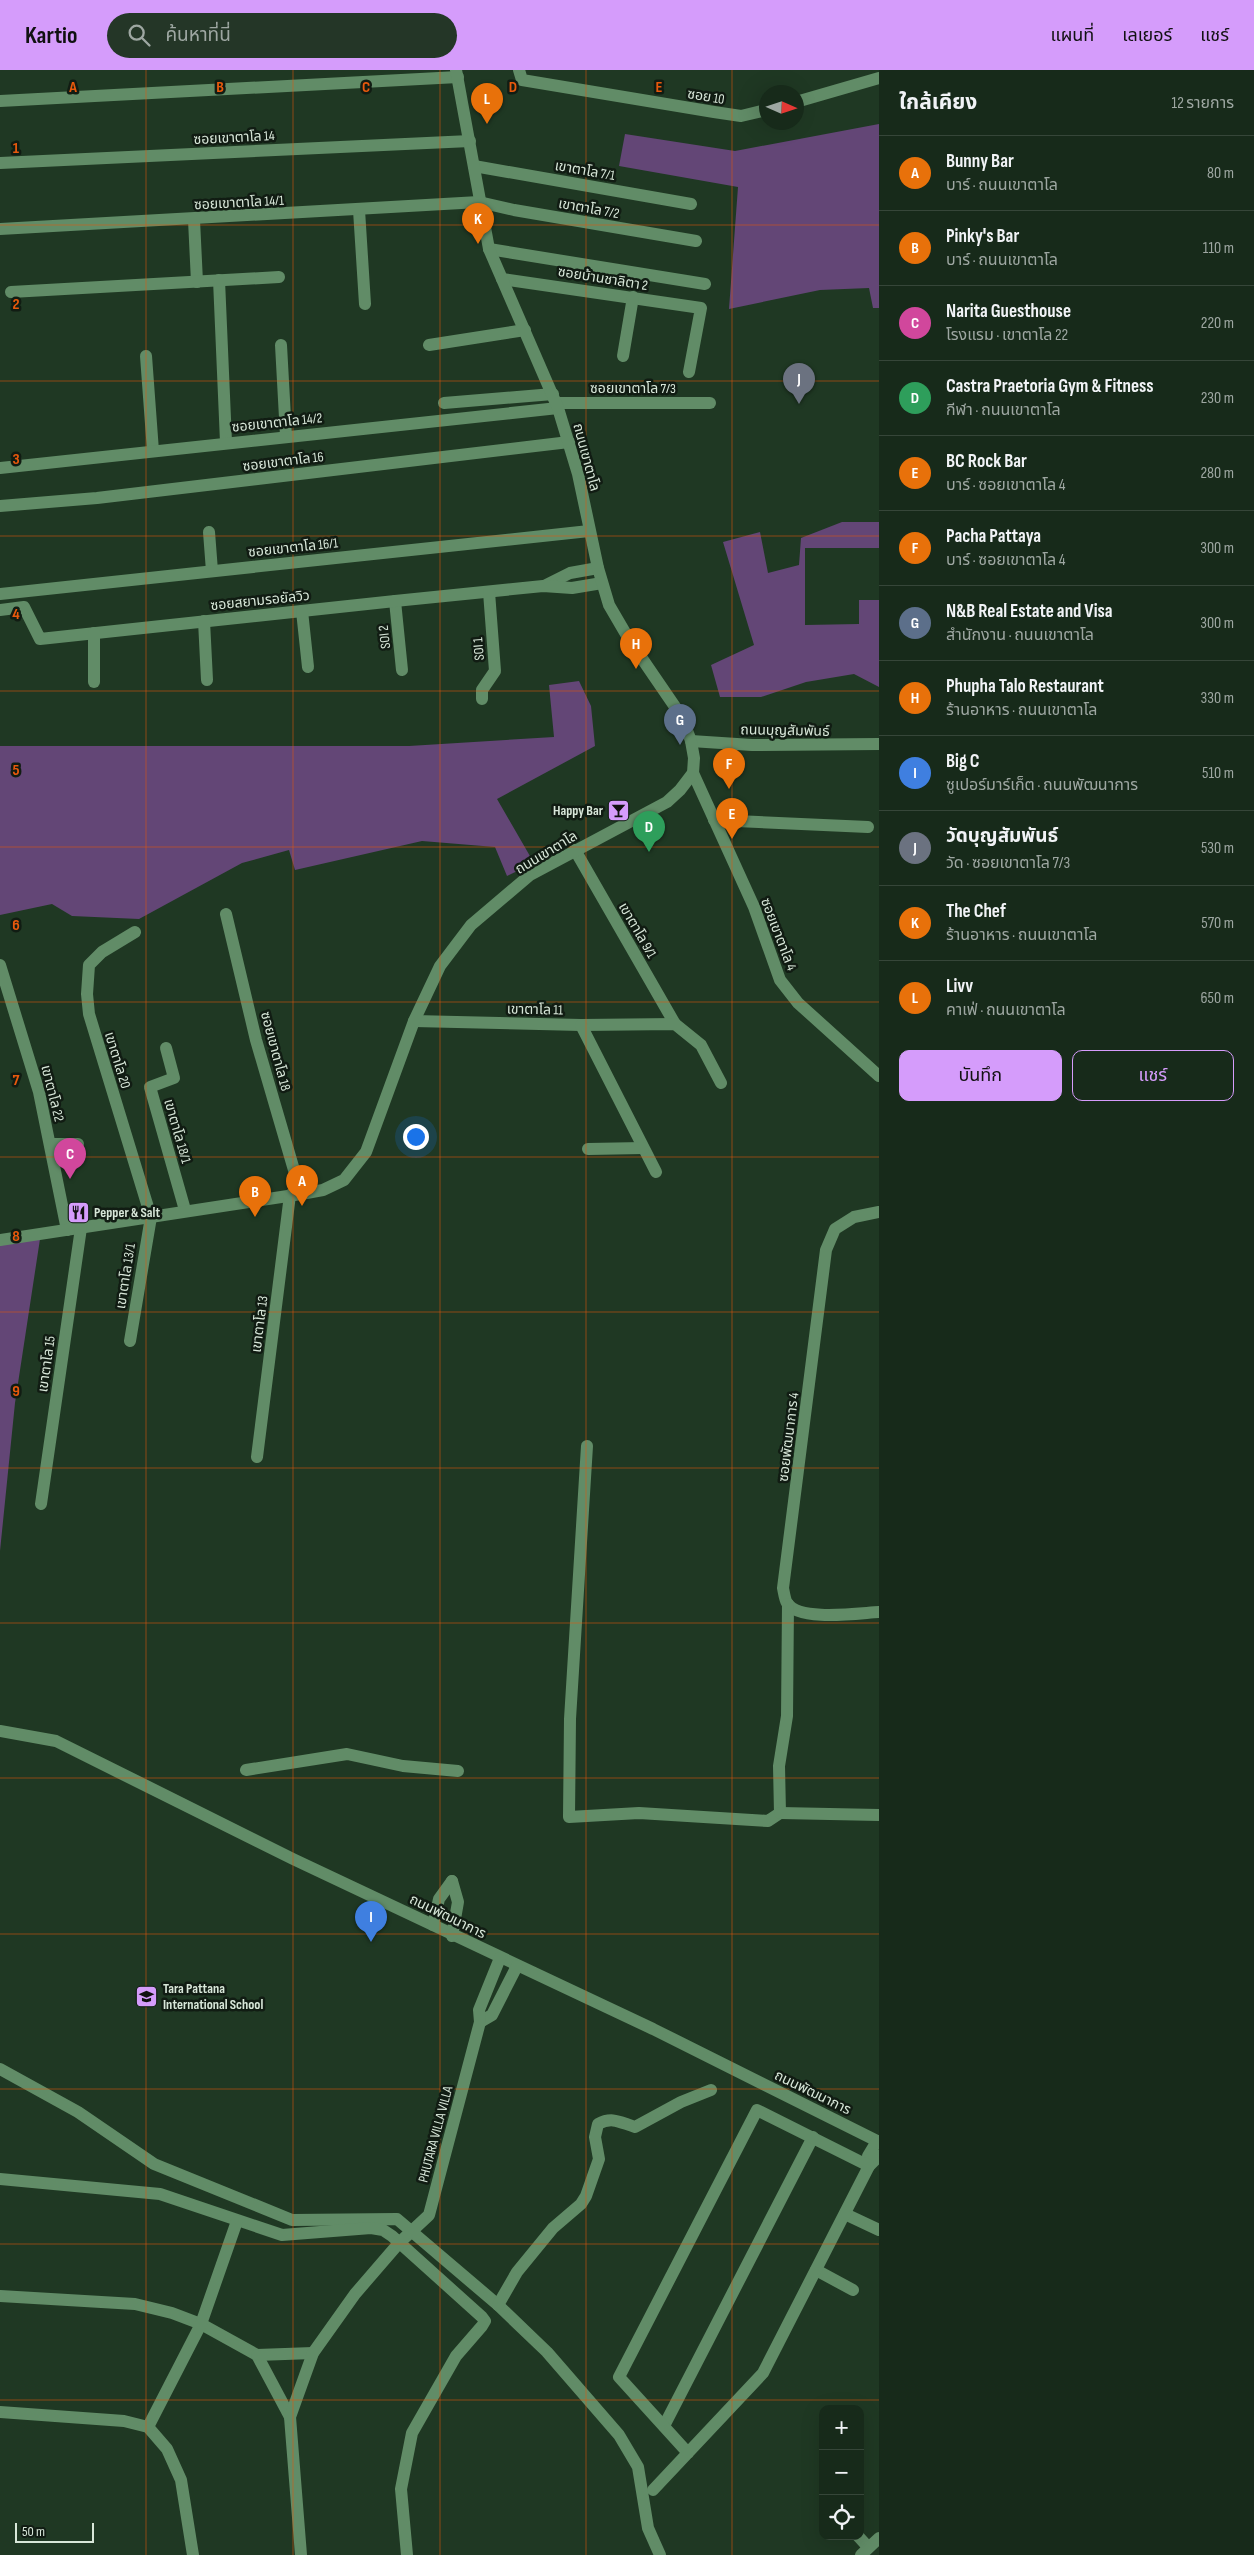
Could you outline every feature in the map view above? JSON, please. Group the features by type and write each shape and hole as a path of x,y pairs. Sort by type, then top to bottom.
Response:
{"street":[{"path":"0,100 457,74"},
{"name":"ถนนเขาตาโล","path":"0,1240 323,1190 344,1180 366,1152 375,1130 385,1094 414,1021 440,966 471,925 530,875 667,802 680,790 693,773 694,758 691,741 682,717 630,642 609,605 589,530 578,474 556,402 489,249 457,74"},
{"name":"ซอย 10","path":"521,75 741,116 759,112"},
{"path":"804,100 879,78"},
{"name":"ซอยเขาตาโล 14","path":"0,163 470,141"},
{"name":"เขาตาโล 7/1","path":"474,166 691,204"},
{"name":"ซอยเขาตาโล 14/1","path":"0,229 194,220 479,202"},
{"name":"เขาตาโล 7/2","path":"479,202 514,210 696,241"},
{"path":"359,210 365,304"},
{"path":"194,220 197,282"},
{"path":"489,249 705,284"},
{"path":"11,292 279,277"},
{"name":"ซอยบ้านชาลิตา 2","path":"502,279 700,308 689,372"},
{"path":"219,280 226,442"},
{"path":"623,356 633,297"},
{"path":"429,345 525,330"},
{"path":"280,345 286,436"},
{"path":"146,356 153,451"},
{"path":"444,404 556,402"},
{"name":"ซอยเขาตาโล 14/2","path":"0,468 286,436 556,402"},
{"name":"ซอยเขาตาโล 7/3","path":"556,402 710,404"},
{"name":"ซอยเขาตาโล 16","path":"0,506 97,498 569,442"},
{"name":"ซอยเขาตาโล 16/1","path":"0,594 589,530"},
{"path":"209,532 212,571"},
{"path":"543,586 570,573 598,568"},
{"path":"543,586 572,588 602,583"},
{"name":"ซอยสยามรอยัลวิว","path":"0,610 24,607 40,638 543,586"},
{"name":"SOI 1","path":"482,699 482,690 495,672 489,592"},
{"name":"SOI 2","path":"395,601 402,670"},
{"path":"302,611 308,667"},
{"path":"204,621 207,680"},
{"path":"94,633 94,682"},
{"name":"ถนนบุญสัมพันธ์","path":"691,741 752,745 879,744"},
{"name":"ซอยเขาตาโล 4","path":"693,773 754,907 780,980 798,1003 879,1076"},
{"path":"714,820 868,827"},
{"name":"เขาตาโล 9/1","path":"575,850 675,1024"},
{"name":"ซอยเขาตาโล 18","path":"226,914 296,1194"},
{"name":"เขาตาโล 20","path":"135,932 102,952 89,965 87,994 89,1014 150,1217"},
{"name":"เขาตาโล 22","path":"0,965 39,1092 67,1230"},
{"name":"เขาตาโล 11","path":"414,1021 581,1026 656,1172"},
{"path":"581,1026 675,1024 701,1044 721,1083"},
{"name":"เขาตาโล 18/1","path":"166,1048 174,1078 150,1087 185,1210"},
{"path":"50,1144 78,1144"},
{"path":"588,1149 643,1148"},
{"name":"เขาตาโล 13","path":"257,1457 296,1194"},
{"name":"ซอยพัฒนาการ 4","path":"780,1813 779,1766 786,1716 788,1604 783,1588 826,1250 835,1229 854,1217 879,1212"},
{"name":"เขาตาโล 13/1","path":"130,1341 150,1217"},
{"name":"เขาตาโล 15","path":"41,1504 81,1228"},
{"path":"587,1446 570,1719 569,1817 639,1813 768,1821 780,1813 879,1815"},
{"path":"788,1604 796,1610 812,1615 879,1612"},
{"name":"ถนนพัฒนาการ","path":"0,1731 56,1741 284,1855 433,1925 452,1936 653,2029 878,2142"},
{"path":"246,1770 347,1754 404,1766 458,1770"},
{"path":"433,1925 439,1899 452,1881 458,1902 452,1936"},
{"name":"PHUTARA VILLA VILLA","path":"290,2417 313,2354 355,2294 399,2243 429,2215 480,2022 479,2010 500,1958"},
{"path":"480,2022 492,2015 517,1966"},
{"path":"0,2069 78,2112 154,2164 292,2220 397,2219 498,2305 548,2352 620,2435 638,2466 648,2528 660,2555"},
{"path":"498,2305 517,2272 554,2228 581,2204 586,2196 599,2159 595,2137 598,2124 608,2119 623,2121 635,2127 681,2102 711,2090"},
{"path":"688,2453 618,2377 757,2110 869,2166"},
{"path":"664,2426 813,2137"},
{"path":"869,2166 868,2156 878,2142"},
{"path":"653,2490 762,2373 846,2214 869,2166 879,2156"},
{"path":"0,2179 160,2194 282,2235 371,2228 383,2230 485,2321 456,2356 412,2433 401,2489 408,2555"},
{"path":"846,2214 879,2230"},
{"path":"148,2427 201,2324 237,2220"},
{"path":"816,2270 853,2290"},
{"path":"0,2296 135,2304 172,2313 201,2324 257,2355 313,2354"},
{"path":"257,2355 290,2417 302,2555"},
{"path":"0,2412 124,2421 148,2427 167,2448 181,2480 193,2555"},
{"path":"864,2551 879,2538"}],"shaded area":[{"path":"879,124 879,308 873,308 869,288 820,290 729,309 738,187 619,166 625,134 735,151"},
{"path":"842,522 879,522 879,548 805,548 805,625 859,624 859,600 879,600 879,687 854,674 806,682 761,697 720,697 711,665 754,645 723,542 760,532 768,573 799,565 801,538"},
{"path":"579,681 591,706 595,746 497,799 534,863 507,876 495,847 422,841 295,870 289,850 242,863 139,919 72,916 52,904 0,915 0,746 409,746 554,737 549,685"},
{"path":"40,1239 15,1403 0,1551 0,1245"}],"place":[{"name":"Livv","path":"487,124"},
{"name":"The Chef","path":"478,244"},
{"name":"วัดบุญสัมพันธ์","path":"799,404"},
{"name":"Phupha Talo Restaurant","path":"636,669"},
{"name":"N&B Real Estate and Visa","path":"680,745"},
{"name":"Pacha Pattaya","path":"729,789"},
{"name":"Happy Bar","path":"619,810"},
{"name":"BC Rock Bar","path":"732,839"},
{"name":"Castra Praetoria Gym & Fitness","path":"649,852"},
{"name":"Narita Guesthouse","path":"70,1179"},
{"name":"Bunny Bar","path":"302,1206"},
{"name":"Pepper & Salt","path":"78,1212"},
{"name":"Pinky's Bar","path":"255,1217"},
{"name":"Big C","path":"371,1942"},
{"name":"Tara Pattana International School","path":"147,1996"}]}
